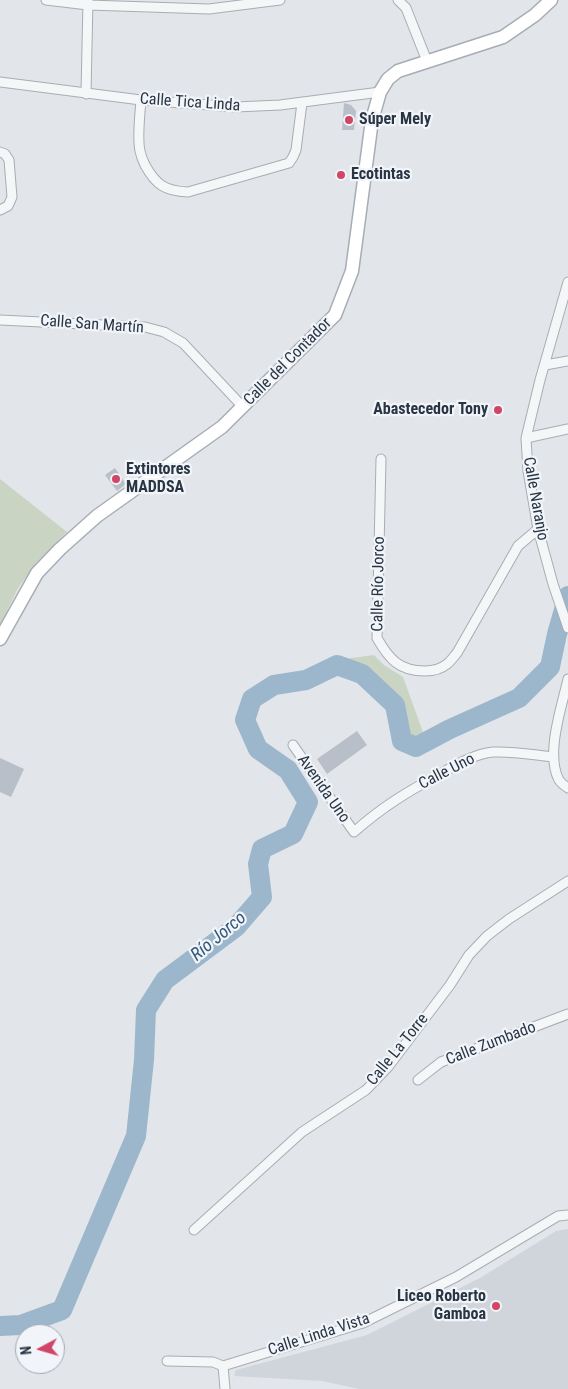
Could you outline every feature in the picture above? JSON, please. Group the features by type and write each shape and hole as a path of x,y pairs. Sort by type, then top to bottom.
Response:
{"street":[{"path":"46,0 209,5 280,0"},
{"path":"398,0 406,8 427,61"},
{"name":"Calle del Contador","path":"0,639 37,572 60,549 97,516 222,427 335,315 352,271 372,120 380,92 388,79 398,71 503,37 535,16 551,0"},
{"path":"86,94 88,2"},
{"name":"Calle Tica Linda","path":"0,82 140,100 236,107 302,103 380,92"},
{"path":"140,100 139,150 155,181 174,192 188,192 288,162 294,157 296,150 302,103"},
{"path":"0,152 5,154 9,160 12,197 8,206 0,210"},
{"name":"Calle Naranjo","path":"568,282 526,438 528,471 538,529 553,584 568,628"},
{"name":"Calle San Martín","path":"0,320 145,327 164,332 183,343 243,407"},
{"path":"545,365 568,361"},
{"path":"526,438 568,429"},
{"name":"Calle Río Jorco","path":"381,459 377,638 386,654 407,670 432,671 447,664 457,652 518,546 538,529"},
{"path":"568,679 557,730 554,757 560,782 568,788"},
{"name":"Avenida Uno","path":"293,745 354,832"},
{"name":"Calle Uno","path":"354,832 375,813 395,799 457,764 478,755 492,752 511,752 554,757"},
{"name":"Calle La Torre","path":"194,1230 302,1132 366,1090 388,1067 450,985 469,956 487,936 509,919 568,881"},
{"name":"Calle Zumbado","path":"418,1080 441,1062 568,1014"},
{"name":"Calle Linda Vista","path":"167,1361 213,1362 223,1366 364,1323 456,1277 558,1216 568,1215"},
{"path":"223,1366 225,1389"}],"shaded area":[{"name":"Liceo Roberto Gamboa","path":"568,1229 568,1389 359,1389 322,1381 234,1376 236,1370 367,1335 480,1278 556,1231"}],"green space":[{"path":"0,479 67,532 36,563 18,588 0,625"},
{"path":"374,655 384,665 403,677 424,735 410,738 405,736 399,703 363,670 337,660"}],"building":[{"name":"Súper Mely","path":"344,103 351,105 356,111 354,130 342,130"},
{"name":"Extintores MADDSA","path":"115,468 126,484 117,491 105,475"},
{"path":"357,731 367,745 327,774 317,759"},
{"path":"0,758 24,769 11,797 0,792"}],"waterway":[{"name":"Río Jorco","path":"0,1326 21,1325 62,1310 136,1136 144,1060 146,1010 165,980 236,927 262,897 258,864 262,849 293,834 308,802 288,770 258,749 245,720 252,699 274,685 306,680 337,665 362,674 395,705 402,741 416,747 450,729 519,698 550,667 568,596"}],"place":[{"name":"Súper Mely","path":"349,120"},
{"name":"Ecotintas","path":"341,175"},
{"name":"Abastecedor Tony","path":"498,410"},
{"name":"Extintores MADDSA","path":"116,479"},
{"name":"Liceo Roberto Gamboa","path":"496,1306"}]}
